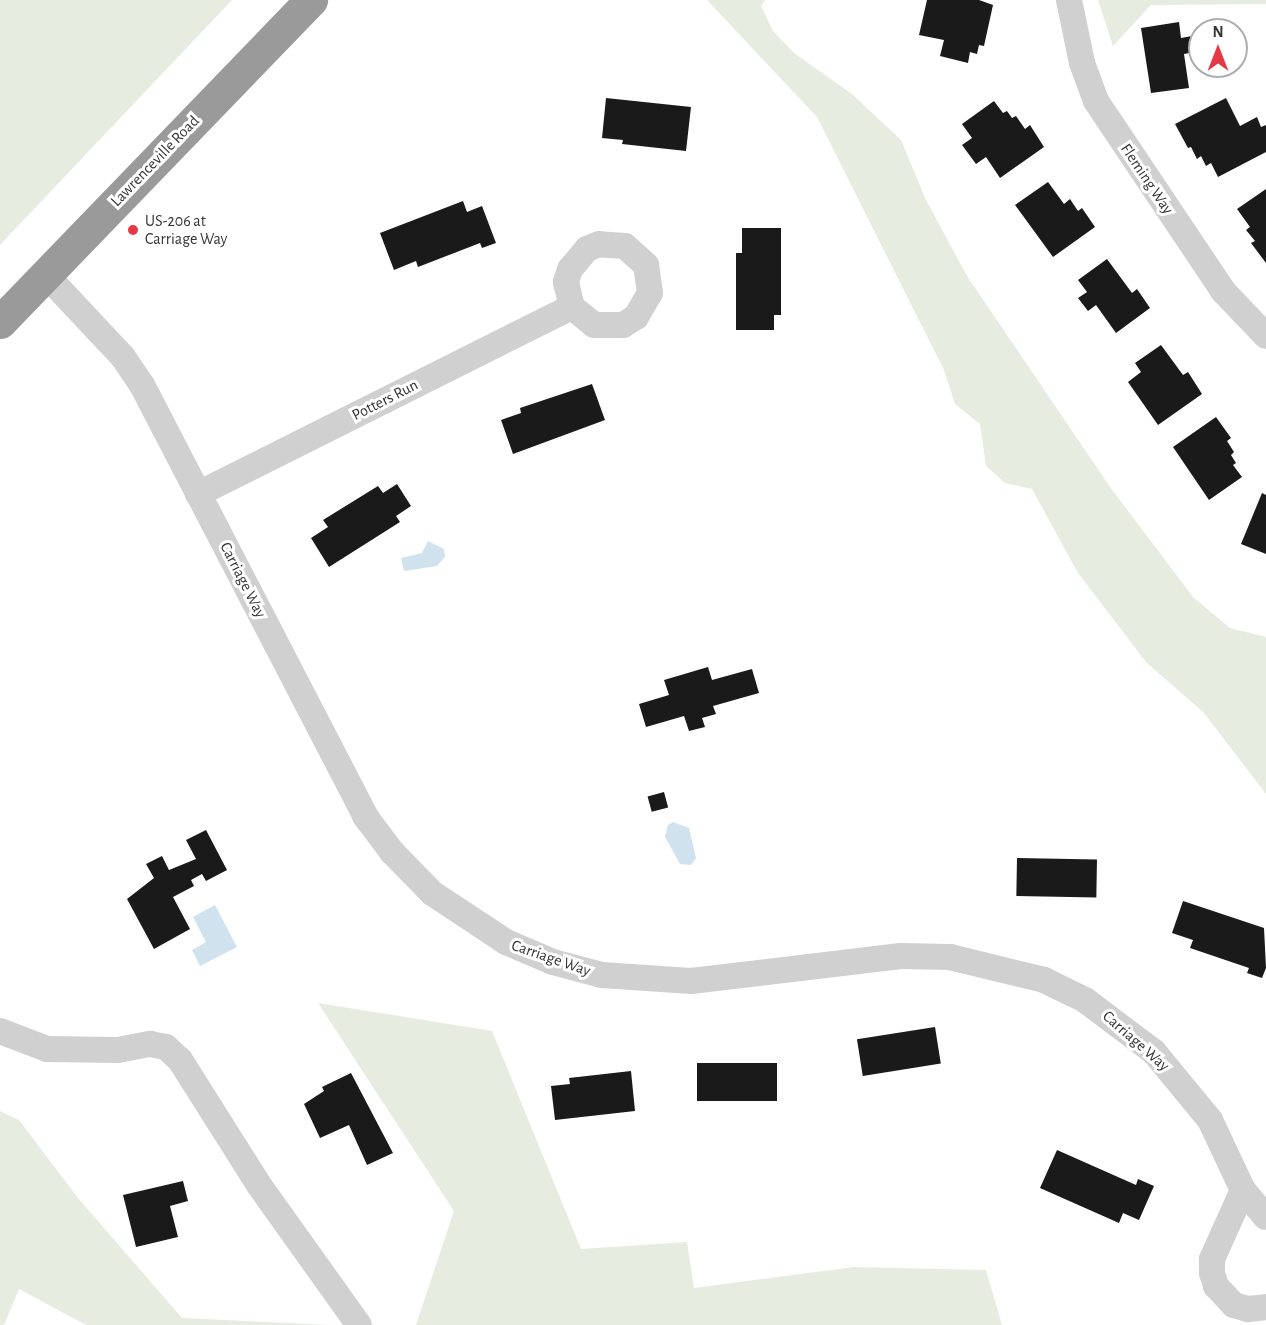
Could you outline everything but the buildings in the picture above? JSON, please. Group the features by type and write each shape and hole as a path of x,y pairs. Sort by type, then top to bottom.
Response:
{"highway":[{"name":"Lawrenceville Road","path":"0,322 311,0"}],"street":[{"name":"Fleming Way","path":"1069,0 1082,63 1096,100 1223,291 1266,336"},
{"name":"Carriage Way","path":"46,274 123,357 198,494 365,816 392,852 432,892 467,920 506,942 553,962 646,981 691,981 901,956 950,957 1044,980 1085,1000 1154,1052 1210,1120 1243,1190 1266,1217"},
{"name":"Potters Run","path":"198,494 572,307"},
{"path":"0,1031 47,1049 98,1051 150,1044 166,1047 180,1060 259,1185 359,1325"},
{"path":"1243,1190 1217,1247 1212,1273 1220,1291 1234,1305 1248,1309 1266,1307"}],"shaded area":[{"path":"0,0 232,0 0,245"},
{"path":"707,0 765,0 761,6 773,31 794,53 852,94 901,140 926,200 967,276 1110,487 1193,597 1230,628 1266,637 1266,794 1204,713 1146,662 1078,573 1032,489 1005,483 986,466 980,424 955,404 944,370 817,117"},
{"path":"1098,0 1266,0 1266,4 1151,5 1113,46"},
{"path":"318,1003 492,1031 581,1249 687,1242 694,1288 854,1267 986,1270 1002,1325 416,1325 454,1211"},
{"path":"0,1111 19,1120 78,1198 182,1318 331,1325 86,1325 19,1289 4,1325 0,1325"}],"water":[{"path":"428,541 444,549 445,557 437,566 404,571 401,558 422,553"},
{"path":"673,822 689,828 696,858 691,865 680,864 665,837 668,825"},
{"path":"215,905 237,947 200,966 192,950 206,942 193,917"}],"place":[{"name":"US-206 at Carriage Way","path":"133,230"}]}
